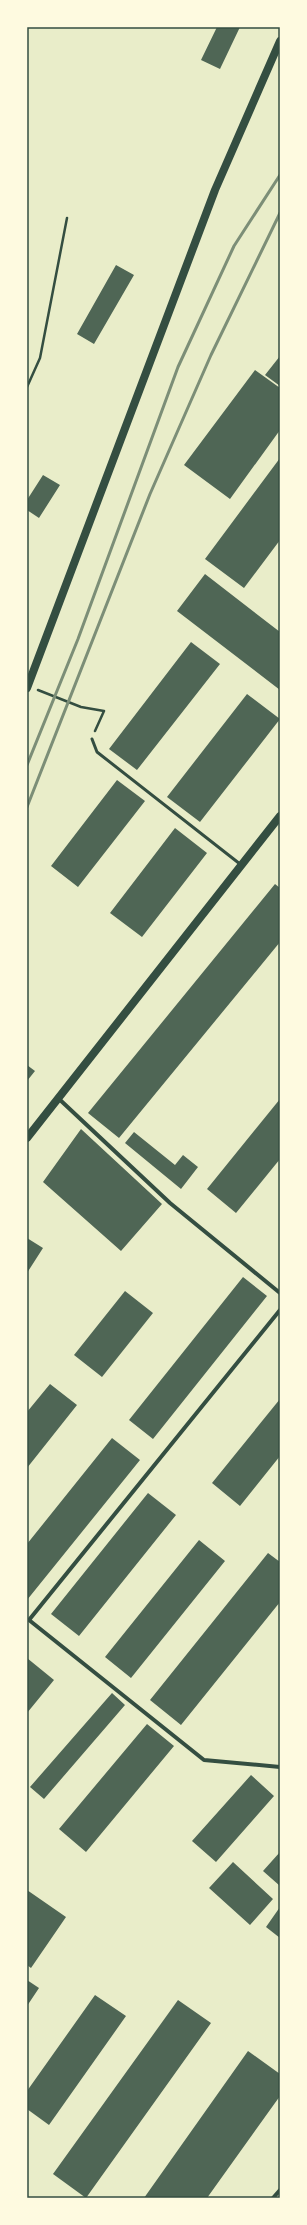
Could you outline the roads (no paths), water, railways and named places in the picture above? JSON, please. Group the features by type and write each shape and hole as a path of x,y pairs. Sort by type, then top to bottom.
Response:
{"main road":[{"path":"30,688 215,190 280,41"},
{"path":"27,1138 280,816"}],"street":[{"path":"58,1098 170,1203 280,1293"},
{"path":"280,1310 29,1620 204,1760 280,1767"},
{"path":"273,2198 280,2190"}],"lane":[{"path":"92,739 97,752 241,865"}],"railway":[{"path":"27,765 78,639 178,367 234,246 280,175"},
{"path":"27,807 150,494 211,355 280,213"}]}
